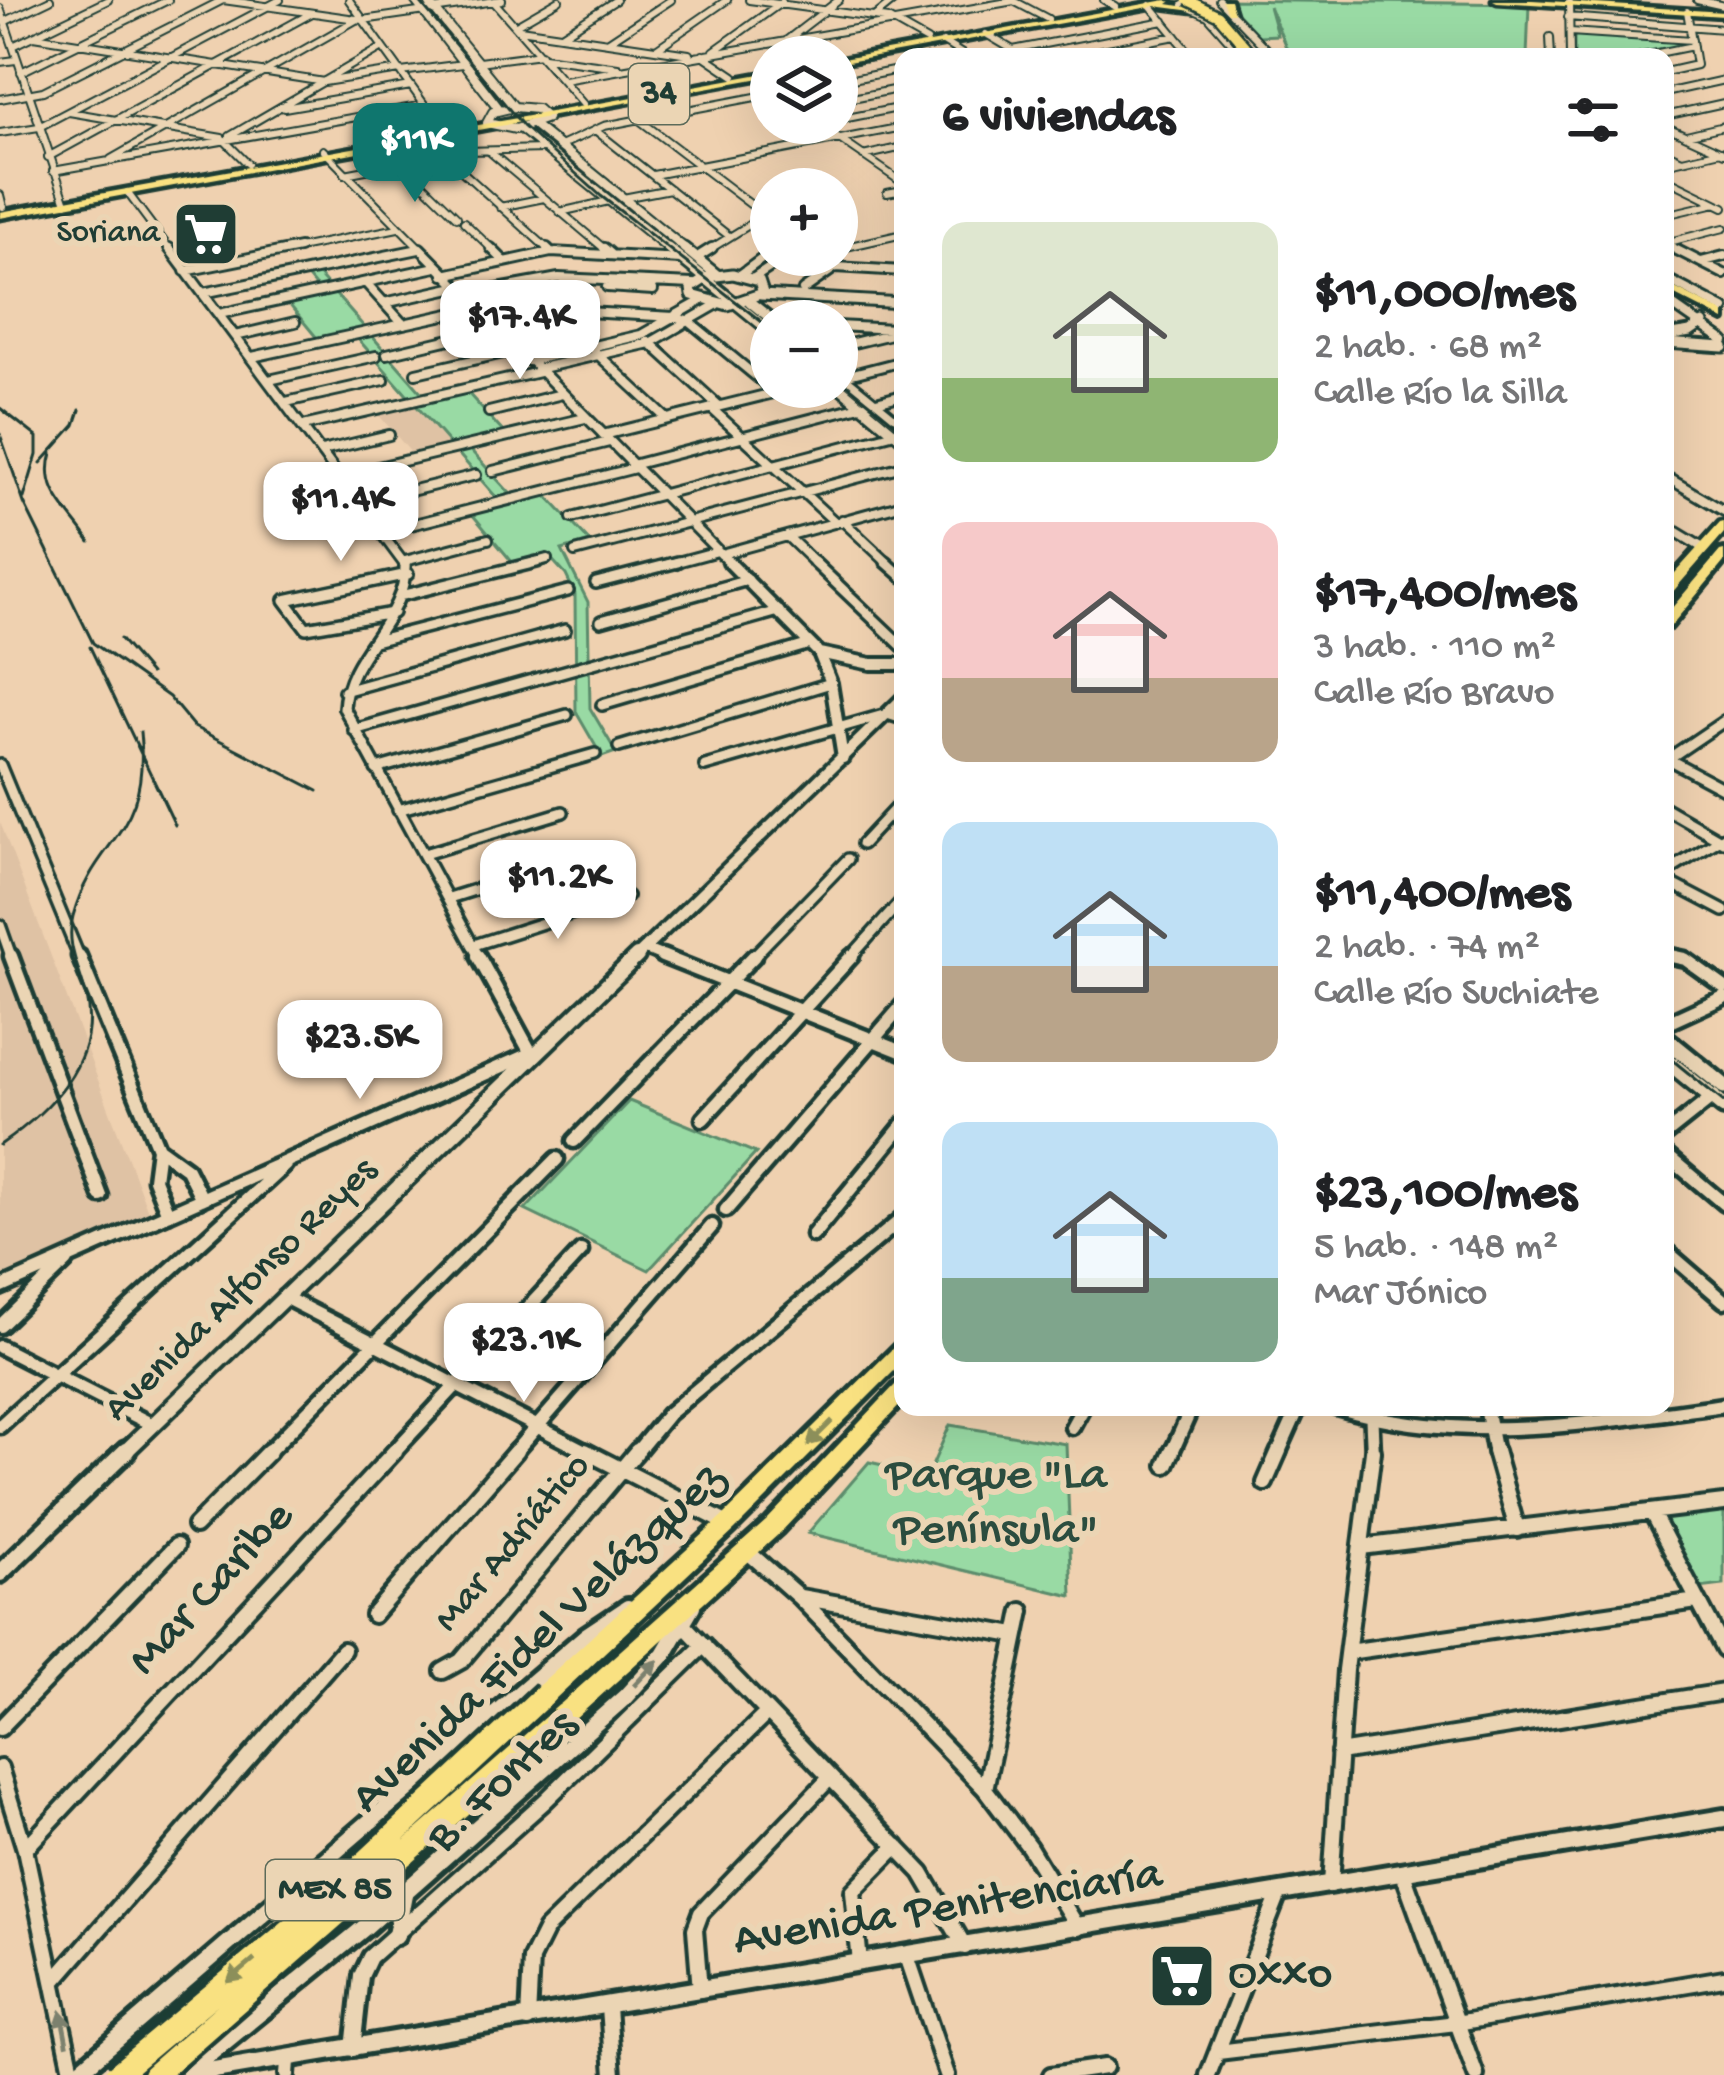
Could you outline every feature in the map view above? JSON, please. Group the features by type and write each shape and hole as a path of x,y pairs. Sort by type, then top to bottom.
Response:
{"highway":[{"path":"1185,2 1218,15 1248,48"},
{"path":"1200,7 1231,18 1250,48"},
{"path":"1674,293 1724,316"},
{"path":"1674,582 1724,526"},
{"path":"1674,614 1724,554"},
{"name":"Avenida Fidel Velázquez","path":"116,2075 317,1906 728,1525 894,1359"},
{"name":"Avenida Fidel Velázquez","path":"154,2075 747,1552 894,1398"}],"main road":[{"path":"416,0 500,110"},
{"path":"427,0 514,107"},
{"path":"1497,0 1724,10"},
{"path":"1539,0 1569,3"},
{"path":"858,56 1116,7 1165,1 1223,4"},
{"path":"911,48 1143,4 1200,7"},
{"path":"858,57 894,51"},
{"name":"34","path":"560,110 750,74"},
{"name":"34","path":"64,200 750,77"},
{"name":"34","path":"489,123 500,110 514,107 545,113"},
{"name":"34","path":"1,206 128,192 442,129 489,123 521,129 535,126 545,113"},
{"path":"535,126 717,275"},
{"path":"521,129 750,315"},
{"path":"750,302 716,305 700,301 692,288 704,278 740,275 754,278 763,292"},
{"path":"753,300 763,292 803,290 894,298"},
{"path":"763,292 894,299"},
{"path":"1674,337 1703,323"},
{"path":"1674,340 1724,343"},
{"path":"1674,341 1724,343"},
{"path":"858,392 894,424"},
{"path":"858,401 894,427"},
{"path":"1674,1047 1721,1095"},
{"path":"1674,1065 1721,1095"}],"street":[{"path":"3,24 50,0"},
{"path":"13,46 108,0"},
{"path":"21,73 168,0"},
{"path":"0,99 29,95 223,0 360,20 497,1 583,104"},
{"path":"0,133 39,128 280,0"},
{"path":"349,0 442,129"},
{"path":"518,27 559,0"},
{"path":"562,35 616,0"},
{"path":"608,42 671,0"},
{"path":"656,49 727,0"},
{"path":"749,0 874,16 897,22 927,41"},
{"path":"791,36 839,0"},
{"path":"874,16 895,0"},
{"path":"1103,0 1116,7"},
{"path":"814,36 1013,1 1048,19"},
{"path":"704,55 782,2"},
{"path":"1185,2 1200,7 1246,48"},
{"path":"1569,3 1570,48"},
{"path":"1143,4 1186,48"},
{"path":"1200,7 1223,4 1265,48"},
{"path":"1692,5 1696,65"},
{"path":"0,8 64,200"},
{"path":"48,157 312,13"},
{"path":"1568,17 1724,29"},
{"path":"109,161 360,20"},
{"path":"1023,48 1164,21"},
{"path":"518,27 704,55 734,76"},
{"path":"1570,32 1693,43"},
{"path":"986,34 1010,48"},
{"path":"34,36 323,82 543,55 627,68"},
{"path":"1113,48 1176,36"},
{"path":"1550,37 1551,48"},
{"path":"943,42 953,48"},
{"path":"1673,48 1693,43"},
{"path":"225,140 383,47"},
{"path":"564,80 750,47"},
{"path":"0,62 16,60"},
{"path":"1674,70 1696,65 1724,79"},
{"path":"858,78 894,72"},
{"path":"663,76 677,87"},
{"path":"1674,91 1724,79"},
{"path":"276,110 411,86"},
{"path":"858,97 894,90"},
{"path":"560,146 595,130 750,97"},
{"path":"1674,114 1724,103"},
{"path":"53,171 424,105"},
{"path":"858,116 894,109"},
{"path":"69,112 225,140 248,164"},
{"path":"638,119 750,204"},
{"path":"1685,135 1724,126"},
{"path":"858,135 894,129"},
{"path":"595,130 729,236"},
{"path":"1674,130 1723,151"},
{"path":"653,176 813,144"},
{"path":"846,144 894,178"},
{"path":"345,174 444,155 545,149"},
{"path":"863,156 894,150"},
{"path":"1674,162 1723,151"},
{"path":"490,152 612,255"},
{"path":"326,153 814,649 831,682 843,758"},
{"path":"444,155 551,252"},
{"path":"1674,156 1682,160"},
{"path":"402,163 505,262"},
{"path":"887,172 894,170"},
{"path":"1674,182 1720,205"},
{"path":"1674,187 1680,185"},
{"path":"623,198 670,189"},
{"path":"887,193 894,190"},
{"path":"0,1288 534,1052 344,708 344,691 370,642 404,595 405,561 128,192"},
{"path":"500,207 544,198"},
{"path":"560,212 609,202"},
{"path":"1674,213 1720,205"},
{"path":"696,258 750,226"},
{"path":"185,271 398,228"},
{"path":"1674,242 1724,228"},
{"path":"858,242 894,231"},
{"path":"1674,248 1724,274"},
{"path":"202,293 419,249"},
{"path":"219,314 551,252 681,259"},
{"path":"1701,262 1724,256"},
{"path":"740,275 750,268"},
{"path":"858,268 894,268"},
{"path":"803,290 823,276"},
{"path":"252,357 403,324 467,298 559,278 692,288"},
{"path":"366,283 403,324"},
{"path":"384,302 467,298 566,285 692,288"},
{"path":"528,289 668,419"},
{"path":"1674,298 1724,343"},
{"path":"535,368 641,335 700,301"},
{"path":"303,427 650,343 716,305"},
{"path":"551,310 674,316 690,322 750,371"},
{"path":"1674,311 1687,312"},
{"path":"235,335 295,322"},
{"path":"858,327 894,329"},
{"path":"387,354 497,328"},
{"path":"858,342 894,332"},
{"path":"641,335 742,436 894,569"},
{"path":"416,373 518,350"},
{"path":"268,380 376,356"},
{"path":"858,373 894,364"},
{"path":"286,402 384,380"},
{"path":"489,412 562,394"},
{"path":"383,532 894,397"},
{"path":"493,471 750,398"},
{"path":"340,476 585,418"},
{"path":"572,518 894,434"},
{"path":"322,452 389,435"},
{"path":"575,552 894,468"},
{"path":"362,503 476,475"},
{"path":"1674,481 1724,511"},
{"path":"596,583 894,506"},
{"path":"1674,530 1703,548"},
{"path":"787,536 894,638"},
{"path":"405,561 488,539"},
{"path":"404,595 547,559"},
{"path":"393,613 306,628 285,602 408,574"},
{"path":"601,621 748,580"},
{"path":"370,642 568,591"},
{"path":"355,730 779,611"},
{"path":"344,691 565,630"},
{"path":"602,705 814,649 871,664 894,664"},
{"path":"619,747 831,682"},
{"name":"Avenida Alfonso Reyes","path":"0,1573 894,707"},
{"path":"376,769 567,715"},
{"path":"705,766 840,726 894,716"},
{"path":"1674,755 1724,721"},
{"path":"398,810 595,754"},
{"path":"1674,764 1724,790"},
{"path":"0,765 158,1148 154,1179 168,1214"},
{"path":"862,844 894,810"},
{"path":"424,854 563,812"},
{"path":"1674,813 1723,840 1674,871"},
{"path":"449,898 596,852"},
{"path":"574,1141 848,859"},
{"path":"1674,882 1724,911"},
{"path":"474,944 627,896"},
{"path":"704,1119 894,908"},
{"path":"0,925 59,1094 101,1196"},
{"path":"645,949 894,1048"},
{"path":"1674,956 1724,987"},
{"path":"1674,1020 1724,998"},
{"path":"726,1210 894,1016"},
{"path":"1674,1129 1721,1095"},
{"path":"813,1235 894,1136"},
{"path":"158,1148 187,1169 202,1198"},
{"path":"0,1426 295,1156"},
{"path":"195,1526 557,1160"},
{"path":"1674,1162 1724,1204"},
{"name":"Mar Adriático","path":"443,1671 461,1660 621,1467 697,1387 894,1225"},
{"path":"373,1615 712,1226"},
{"name":"Mar Caribe","path":"25,1849 581,1251"},
{"path":"0,1326 74,1255"},
{"path":"1674,1258 1724,1301"},
{"path":"284,1297 728,1525"},
{"path":"0,1347 153,1424"},
{"path":"1674,1411 1724,1405"},
{"path":"1072,1427 1078,1416"},
{"path":"1166,1465 1188,1416"},
{"path":"1265,1483 1295,1416"},
{"path":"1331,1885 1348,1652 1361,1546 1372,1505 1372,1416"},
{"path":"1391,1416 1491,1432 1629,1416"},
{"path":"1488,1416 1499,1477 1517,1529"},
{"path":"1361,1546 1724,1503"},
{"path":"1652,1513 1724,1650"},
{"path":"0,1728 176,1546"},
{"path":"747,1552 799,1597 985,1789 1029,1847 1078,1928"},
{"path":"0,1768 25,1849 74,2075 586,1636 656,1593"},
{"path":"799,1597 1015,1635"},
{"path":"184,2075 404,1892 630,1690 684,1625 694,1599"},
{"path":"1348,1652 1697,1601"},
{"path":"985,1789 1022,1611"},
{"path":"684,1625 828,1780 940,1891 965,1948"},
{"name":"B. Fontes","path":"353,2049 362,1970 704,1645"},
{"path":"55,1980 343,1649"},
{"path":"1339,1753 1724,1692"},
{"path":"529,2020 531,1959 546,1929 767,1713"},
{"path":"700,1990 695,1929 701,1913 828,1780"},
{"name":"Avenida Penitenciaría","path":"184,2075 288,2068 353,2049 1724,1818"},
{"path":"860,1963 853,1892 897,1846"},
{"path":"1403,1873 1476,2075"},
{"path":"396,1935 404,1892"},
{"path":"1208,2075 1279,1894"},
{"path":"907,1956 947,2075"},
{"path":"1218,2052 1456,2024 1724,1978"},
{"path":"162,1999 161,2022 174,2039 195,2047 232,2038"},
{"path":"608,2007 613,2075"},
{"path":"1051,2075 1105,2067"}],"shaded area":[{"path":"414,404 451,446 413,455 377,413"},
{"path":"0,822 149,1214 0,1282"}],"green space":[{"path":"1225,0 1529,4 1527,48 1286,48 1269,6 1277,35 1259,36"},
{"path":"1574,34 1688,42 1673,48 1574,48"},
{"path":"316,272 428,400 466,391 504,433 465,444 518,502 546,495 590,542 562,550 588,602 590,708 616,752 602,757 576,712 575,594 566,575 547,554 513,563 472,514 503,505 351,331 317,338 288,303 323,296 305,274"},
{"path":"629,1101 756,1153 649,1270 525,1210"},
{"name":"Parque \"La Península\"","path":"950,1425 1066,1444 1072,1596 808,1533 869,1462 928,1475"},
{"path":"1724,1510 1724,1585 1700,1588 1665,1518"}],"railway":[{"path":"418,0 524,127 601,196 750,313"},
{"path":"858,393 894,423"},
{"path":"0,408 37,437 37,455 24,498"},
{"path":"41,463 75,425 80,410"},
{"path":"0,434 24,503 93,643 169,697 194,727 318,791"},
{"path":"52,453 49,467 54,490 90,542"},
{"path":"120,639 150,674"},
{"path":"90,647 141,753"},
{"path":"140,732 141,753"},
{"path":"0,1145 53,1100 86,1042 89,1020 72,947 73,916 94,868 129,815 137,793 141,753"},
{"path":"141,753 175,825"},
{"path":"1674,1061 1724,1102"}],"place":[{"name":"Soriana","path":"206,234"},
{"name":"Oxxo","path":"1182,1976"}]}
